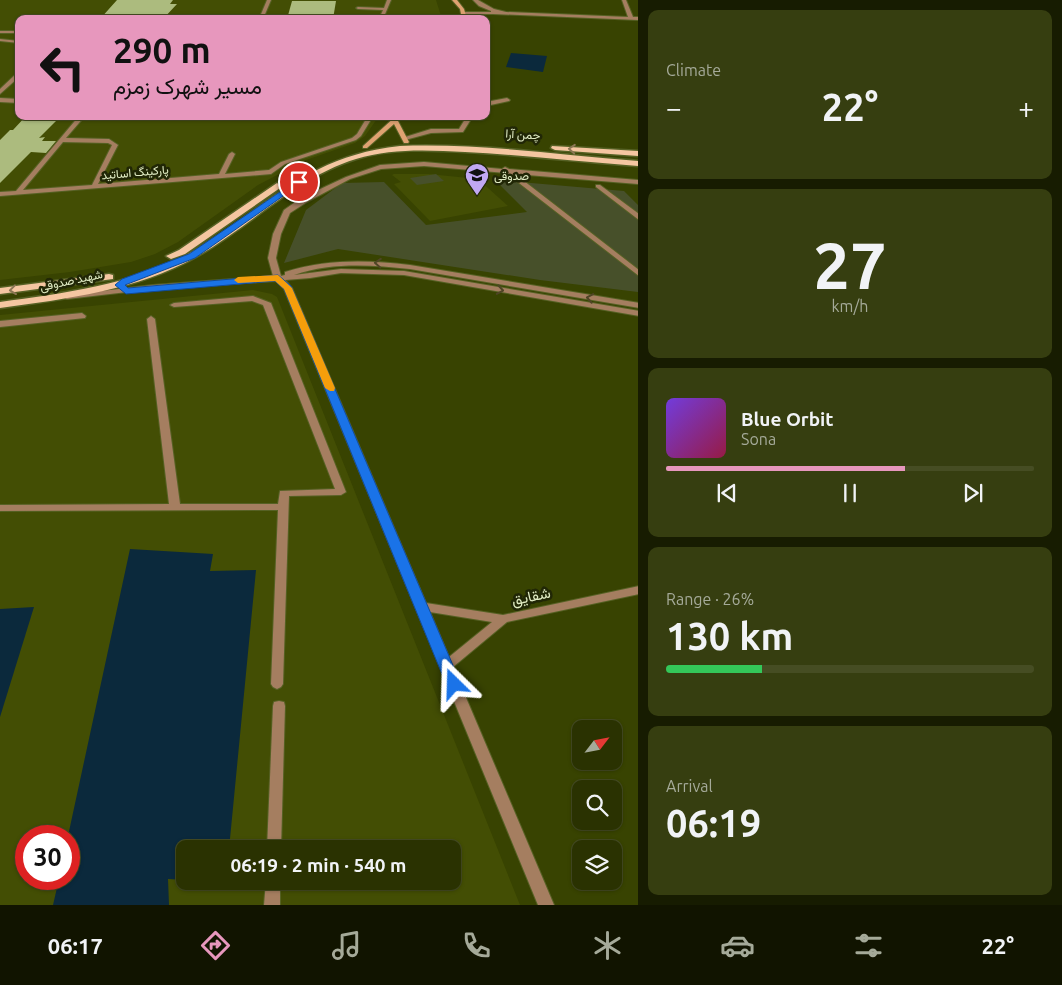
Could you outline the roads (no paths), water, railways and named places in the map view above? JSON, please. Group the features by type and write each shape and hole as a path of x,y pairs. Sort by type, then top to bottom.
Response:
{"main road":[{"path":"454,0 464,14"},
{"path":"365,147 397,120"},
{"path":"398,120 408,143"},
{"name":"شهید صدوقی","path":"0,291 106,278 147,266 182,252 273,188 306,169 365,147 394,142 408,143"},
{"name":"شهید صدوقی","path":"0,305 126,286 192,256 282,192 332,165 408,143"},
{"name":"چمن آرا","path":"408,143 638,154"},
{"name":"چمن آرا","path":"408,143 638,164"},
{"path":"600,161 611,157 602,151"}],"street":[{"path":"475,0 481,5 498,12 630,16 638,14"},
{"path":"624,0 630,16 638,19"},
{"path":"546,905 288,288 278,278 272,258 277,234 287,212 304,200 348,178 380,167 408,164 505,169 638,182"},
{"path":"505,169 638,274"},
{"path":"598,186 638,218"},
{"path":"278,278 306,267 341,263 375,263 410,266 638,306"},
{"path":"126,286 278,278 342,271 404,273 638,314"},
{"path":"174,306 252,298 267,303 341,492 284,493 277,684"},
{"path":"0,324 82,316"},
{"path":"151,319 175,507"},
{"path":"0,508 284,507"},
{"name":"شقایق","path":"446,666 503,619 638,590"},
{"path":"422,607 503,619"},
{"path":"274,840 279,706"},
{"path":"272,890 272,905"}],"lane":[{"path":"263,15 269,0"},
{"path":"383,15 389,0"},
{"path":"358,8 385,10"},
{"path":"464,14 498,12"},
{"path":"0,32 15,32"},
{"path":"0,40 15,42"},
{"path":"0,92 15,78"},
{"path":"0,100 15,101"},
{"path":"490,103 507,100"},
{"path":"18,192 79,120"},
{"name":"پارکینگ اساتید","path":"0,194 271,172 282,163 354,139 359,136 368,120"},
{"path":"408,143 431,131 461,131 468,120"},
{"path":"62,140 108,141 116,144 94,186"},
{"path":"220,176 232,154"}],"water":[{"path":"511,53 547,56 543,72 506,67"},
{"path":"130,549 213,554 210,571 256,570 230,840 176,840 176,879 168,879 169,905 53,905 56,890 80,890 80,825 70,825"},
{"path":"34,607 0,717 0,609"}],"place":[{"name":"صدوقی","path":"477,196"}]}
